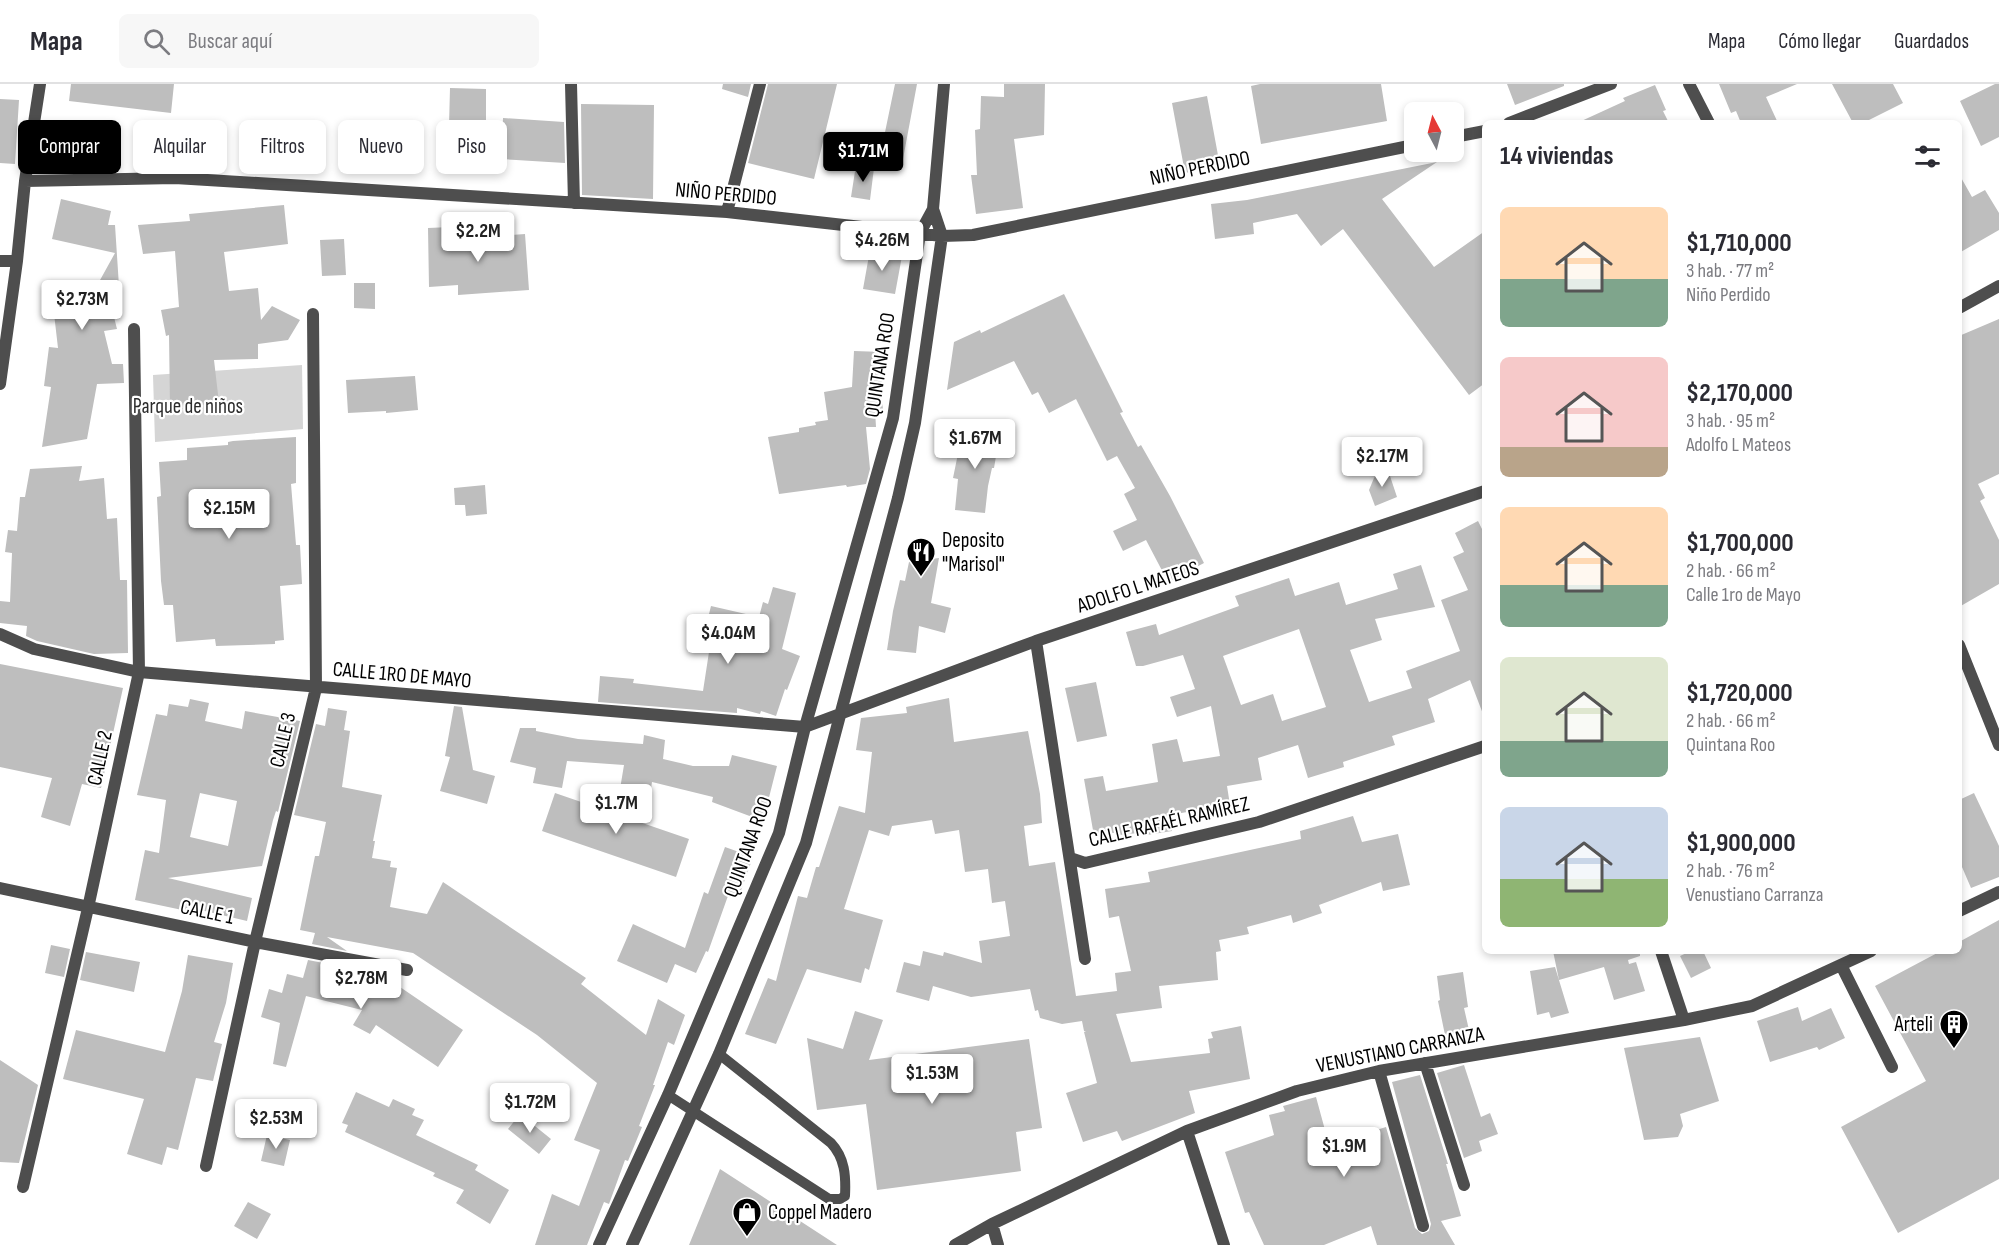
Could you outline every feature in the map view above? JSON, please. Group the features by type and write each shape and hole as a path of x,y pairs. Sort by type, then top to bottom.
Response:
{"street":[{"path":"0,384 17,261 25,181 40,84"},
{"path":"571,84 574,203"},
{"path":"727,212 760,84"},
{"path":"933,209 944,84"},
{"path":"1517,120 1611,84"},
{"path":"1689,84 1707,120"},
{"path":"1464,135 1482,132"},
{"name":"NIÑO PERDIDO","path":"25,181 175,178 727,212 942,236 973,235 1404,147"},
{"name":"QUINTANA ROO","path":"598,1245 668,1095 779,833 805,727 893,418 920,233 933,209"},
{"name":"QUINTANA ROO","path":"632,1245 719,1054 806,843 898,498 915,423 942,236 933,209"},
{"path":"0,261 17,261"},
{"path":"1962,306 1999,286"},
{"name":"CALLE 3","path":"206,1166 255,942 316,688 312,314"},
{"name":"CALLE 2","path":"23,1187 88,908 139,672 134,329"},
{"path":"904,344 926,346"},
{"name":"ADOLFO L MATEOS","path":"805,727 840,716 1036,641 1482,492"},
{"name":"CALLE 1RO DE MAYO","path":"0,634 34,649 139,672 805,727"},
{"name":"CALLE RAFAÉL RAMÍREZ","path":"1036,641 1070,858 1085,862 1259,822 1482,747"},
{"path":"1962,652 1999,745"},
{"path":"1070,858 1085,959"},
{"name":"CALLE 1","path":"0,888 255,942 407,970"},
{"path":"1962,909 1999,892"},
{"path":"1662,954 1684,1020"},
{"name":"VENUSTIANO CARRANZA","path":"955,1245 992,1224 1187,1131 1297,1091 1379,1071 1684,1020 1752,1005 1865,954"},
{"path":"1841,965 1892,1067"},
{"path":"1425,1063 1464,1185"},
{"path":"1379,1071 1423,1226"},
{"path":"1187,1131 1224,1245"},
{"path":"992,1224 998,1245"}],"lane":[{"path":"668,1095 829,1198 840,1199 845,1196 846,1182 841,1154 831,1143 719,1054"}],"green space":[{"name":"Parque de niños","path":"302,365 303,429 155,442 153,375"}],"building":[{"path":"71,84 174,84 171,113 69,101"},
{"path":"723,84 751,84 748,97 722,89"},
{"path":"768,84 837,84 814,179 748,163"},
{"path":"895,84 917,84 903,159 879,161"},
{"path":"1004,84 1045,84 1044,135 1014,139 1023,208 976,214 971,175 977,175 975,130 980,129 981,96 1004,97"},
{"path":"1260,84 1381,84 1387,121 1261,144 1251,86"},
{"path":"1507,84 1564,84 1564,86 1515,105"},
{"path":"1719,84 1797,84 1766,97 1777,120 1740,120 1736,111 1731,113"},
{"path":"1832,84 1893,84 1903,103 1869,120 1851,120"},
{"path":"1999,84 1999,137 1981,146 1960,101"},
{"path":"1655,85 1666,110 1663,111 1668,120 1584,120 1625,101 1623,98"},
{"path":"450,88 486,89 486,120 449,120"},
{"path":"1207,96 1220,166 1185,173 1172,103"},
{"path":"0,99 19,100 15,164 0,163"},
{"path":"581,104 654,105 653,199 582,195"},
{"path":"503,118 564,122 565,163 507,159 507,120 503,120"},
{"path":"1437,162 1382,199 1434,267 1482,233 1482,385 1469,395 1343,229 1321,246 1297,214 1253,223 1254,234 1215,239 1211,204 1247,200"},
{"path":"856,165 874,168 870,200 851,197"},
{"path":"1962,179 1972,197 1985,190 1999,213 1999,230 1962,251"},
{"path":"61,199 111,211 108,225 115,225 121,317 114,317 117,329 104,331 112,364 123,364 124,383 97,384 87,439 42,447 51,387 44,386 49,347 58,348 53,305 89,300 115,253 52,239"},
{"path":"284,205 288,244 224,252 229,291 258,288 261,320 272,306 300,320 288,340 258,344 258,359 214,360 219,403 170,408 169,335 166,336 161,310 179,307 175,251 143,254 138,225 190,221 189,214"},
{"path":"451,227 451,239 525,234 529,290 458,295 458,285 429,287 428,228"},
{"path":"344,239 346,275 322,276 320,240"},
{"path":"870,250 902,256 895,294 863,289"},
{"path":"354,283 375,283 375,309 354,308"},
{"path":"1064,294 1123,412 1120,413 1138,447 1141,445 1170,496 1204,563 1168,582 1146,540 1123,551 1113,531 1137,520 1124,494 1135,488 1117,456 1107,461 1076,399 1049,413 1038,392 1032,395 1014,361 947,390 954,342 980,330 981,333"},
{"path":"1999,319 1999,474 1978,484 1985,498 1980,501 1999,540 1999,584 1962,605 1962,335"},
{"path":"854,351 883,352 881,394 883,409 875,410 876,427 866,427 870,469 866,484 779,494 768,437 799,432 799,428 828,420 824,392 852,387"},
{"path":"415,376 418,410 348,413 346,380"},
{"path":"972,428 1000,433 994,468 992,468 988,486 985,513 955,510 958,479 953,478 961,439 969,440"},
{"path":"296,437 296,483 291,484 296,545 300,545 302,584 280,586 284,640 275,641 275,644 216,646 215,639 176,642 173,605 164,605 161,581 157,497 161,496 159,462 187,460 187,448 228,445 228,442 233,441"},
{"path":"1386,464 1397,497 1375,506 1369,490 1374,478"},
{"path":"82,466 79,481 104,478 107,519 117,518 120,580 127,580 128,653 94,654 37,641 26,636 27,626 0,623 0,601 10,602 12,553 5,552 8,530 17,531 20,497 25,497 30,469"},
{"path":"485,485 487,514 466,516 465,505 455,505 454,488"},
{"path":"1478,521 1482,529 1482,711 1470,680 1428,699 1435,722 1392,736 1395,745 1343,762 1344,767 1308,778 1298,745 1258,758 1262,780 1227,786 1230,805 1169,815 1172,831 1147,835 1147,832 1120,835 1119,832 1094,836 1084,779 1103,776 1106,791 1158,782 1152,744 1177,739 1183,762 1220,756 1211,706 1177,717 1170,697 1195,689 1183,655 1136,666 1126,632 1156,624 1159,635 1239,606 1235,596 1289,578 1295,596 1339,582 1346,605 1398,589 1393,574 1421,565 1435,607 1375,619 1382,640 1350,650 1369,702 1412,688 1406,671 1460,651 1441,600 1468,590 1453,557 1464,552 1455,533","holes":["1299,629 1326,707 1282,721 1273,694 1241,705 1223,656"]},
{"path":"939,558 931,603 951,608 945,633 919,626 916,653 887,650 900,580 905,581 909,562"},
{"path":"773,587 796,593 782,649 800,656 776,716 761,711 760,714 737,708 737,713 598,702 600,676 634,679 633,683 703,691 709,652 700,650 711,606 759,617 763,602 768,604"},
{"path":"0,664 123,688 101,788 82,784 70,826 41,817 52,778 0,767"},
{"path":"1096,682 1107,736 1077,742 1065,688"},
{"path":"949,698 954,742 1028,731 1040,794 1042,823 1024,826 1029,866 1055,862 1076,996 1117,991 1115,973 1131,971 1119,916 1109,918 1105,889 1150,882 1148,872 1301,839 1300,831 1353,816 1362,842 1398,834 1410,885 1383,891 1381,882 1319,905 1322,913 1293,923 1291,915 1247,927 1249,934 1219,940 1221,951 1216,952 1218,980 1159,986 1162,1008 1116,1014 1131,1062 1210,1053 1208,1039 1213,1038 1211,1032 1241,1026 1250,1079 1189,1091 1195,1113 1122,1141 1117,1131 1083,1142 1066,1093 1097,1083 1082,1021 1062,1024 1040,1018 1038,1010 1035,1011 1030,989 971,997 933,986 929,1001 896,992 904,962 920,966 923,951 943,956 944,952 982,963 979,941 1010,936 1005,901 992,903 988,869 965,872 959,830 935,834 932,820 892,826 889,836 869,830 844,909 883,920 869,970 865,968 861,983 807,969 776,1044 745,1034 768,978 776,981 798,896 807,898 839,806 865,813 872,752 856,750 861,718 907,713 906,707"},
{"path":"190,699 209,703 205,721 242,729 245,711 300,721 262,866 168,878 252,898 247,921 188,907 187,911 135,900 145,850 159,853 166,800 137,795 156,714 167,716 169,704 188,707","holes":["200,793 237,801 228,846 190,837"]},
{"path":"454,706 462,707 473,770 495,776 487,804 440,791 450,757 445,756"},
{"path":"328,708 347,711 344,730 350,731 342,787 382,795 372,858 391,861 390,867 397,868 390,907 427,914 443,882 586,978 581,984 646,1035 658,999 685,1015 674,1045 668,1042 639,1126 642,1127 628,1161 625,1160 609,1204 604,1202 587,1245 535,1245 552,1194 579,1206 600,1150 574,1140 597,1083 537,1035 413,953 327,937 347,951 312,944 315,933 300,930 315,856 319,856 326,822 294,815 316,724 325,726"},
{"path":"520,728 536,728 536,731 578,739 643,744 644,735 665,740 663,759 693,766 729,766 732,755 777,766 763,821 712,802 713,797 652,782 650,795 620,789 624,765 567,761 562,788 533,783 536,768 510,762"},
{"path":"555,793 689,839 676,877 542,831"},
{"path":"1974,793 1999,846 1999,877 1971,888 1962,867 1962,799"},
{"path":"725,847 753,857 739,896 729,893 708,952 706,951 696,973 675,964 667,983 617,961 633,924 685,948 704,892 708,894"},
{"name":"Arteli","path":"1999,920 1999,1179 1898,1233 1841,1127 1926,1081 1875,986 1935,954 1962,954 1962,940"},
{"path":"51,945 70,949 64,977 45,973"},
{"path":"86,952 140,962 134,992 80,980"},
{"path":"1554,954 1640,954 1628,960 1629,964 1636,962 1645,991 1614,1000 1604,967 1559,980"},
{"path":"1704,954 1711,968 1691,978 1680,956"},
{"path":"188,955 233,963 226,1003 214,1042 222,1044 213,1081 196,1078 178,1150 167,1147 162,1165 127,1154 144,1099 63,1079 76,1030 165,1052 182,991"},
{"path":"308,960 381,974 463,1030 438,1067 376,1025 370,1034 353,1025 362,1010 306,996 286,1067 273,1064 280,1023 261,1017 269,989 282,993 287,974 303,978"},
{"path":"1555,967 1569,1013 1551,1018 1549,1012 1537,1015 1530,971"},
{"path":"1463,972 1468,1007 1464,1008 1469,1030 1445,1035 1438,1001 1440,1000 1437,976"},
{"path":"1798,1007 1802,1021 1831,1008 1845,1038 1819,1050 1817,1047 1770,1062 1757,1021"},
{"path":"855,1011 883,1020 869,1060 1029,1039 1042,1128 1016,1132 1021,1171 877,1190 866,1104 817,1110 807,1038 843,1049"},
{"path":"1700,1037 1719,1101 1680,1114 1683,1126 1678,1137 1644,1140 1624,1048"},
{"path":"0,1060 38,1085 19,1163 0,1162"},
{"path":"1464,1065 1481,1117 1490,1113 1498,1134 1479,1141 1482,1151 1464,1158 1437,1073"},
{"path":"1420,1075 1448,1164 1446,1164 1461,1216 1441,1221 1455,1245 1377,1245 1371,1226 1324,1245 1264,1245 1249,1212 1245,1213 1225,1152 1274,1135 1269,1115 1285,1111 1283,1106 1316,1097 1325,1130 1328,1129 1332,1144 1386,1127 1415,1228 1422,1234 1429,1231 1431,1224 1392,1082"},
{"path":"356,1092 389,1107 393,1099 415,1109 412,1115 424,1120 416,1135 478,1165 475,1170 509,1190 490,1224 456,1203 464,1190 433,1176 435,1173 345,1132 348,1125 342,1123"},
{"path":"520,1114 551,1139 539,1154 508,1129"},
{"path":"267,1135 290,1140 284,1166 261,1161"},
{"path":"720,1169 837,1245 689,1245"},
{"path":"248,1202 271,1214 257,1239 234,1226"}],"place":[{"name":"Deposito \"Marisol\"","path":"921,578"},
{"name":"Arteli","path":"1954,1050"},
{"name":"Coppel Madero","path":"747,1238"}]}
